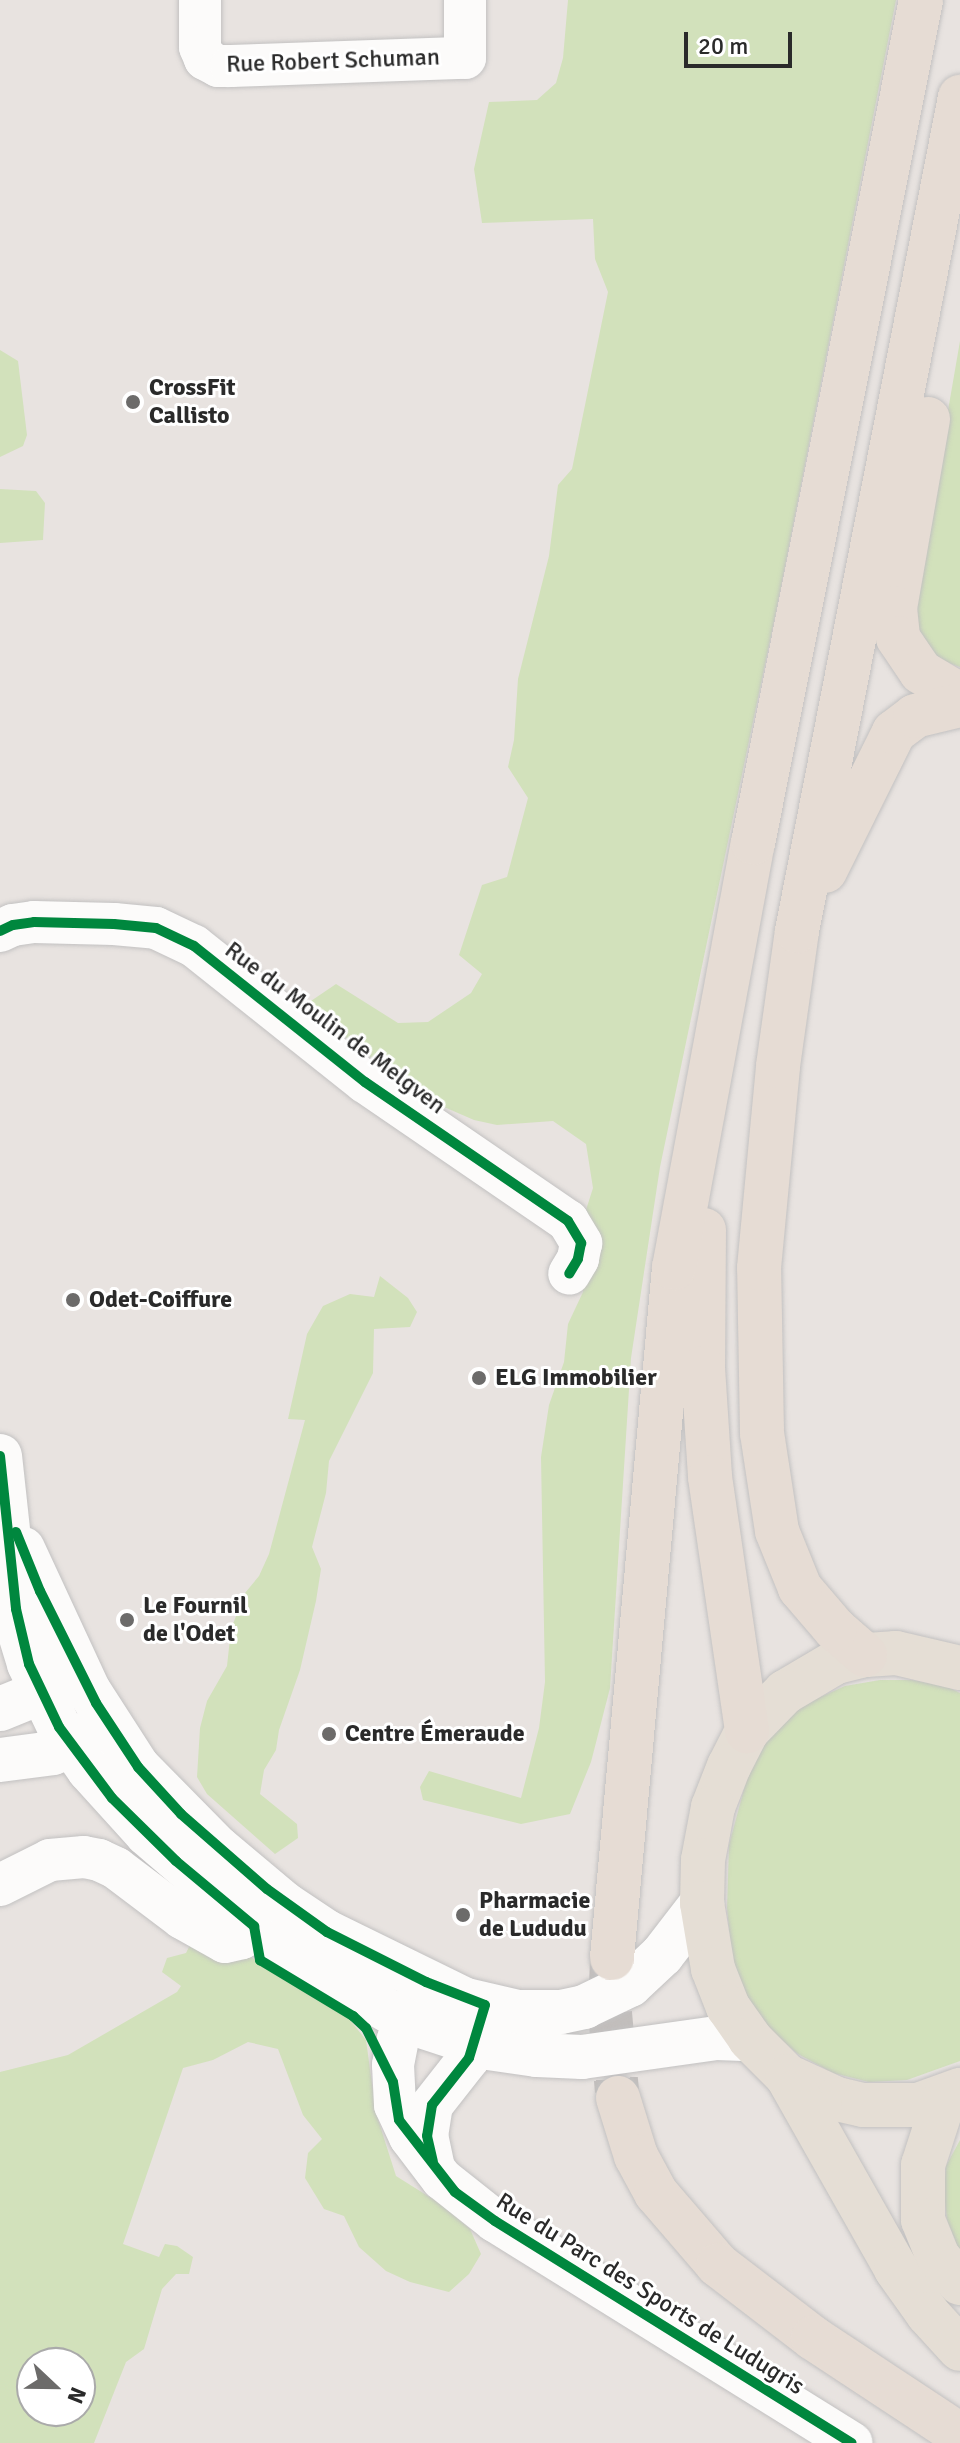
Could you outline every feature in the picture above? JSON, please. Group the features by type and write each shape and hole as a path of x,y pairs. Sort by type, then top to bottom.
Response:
{"highway":[{"path":"612,1958 667,1316 753,843 921,0"},
{"path":"865,1655 835,1629 800,1588 777,1531 762,1433 759,1268 778,1066 797,931 960,97"},
{"path":"960,237 895,608 898,638 906,655 921,672 960,695"},
{"path":"797,931 894,732 915,716 960,705"},
{"path":"747,1731 710,1477 702,1297 708,1191 753,843"},
{"path":"618,2098 636,2156 656,2193 718,2265 813,2338 960,2435"}],"main road":[{"path":"951,1655 865,1655 836,1662 785,1692 747,1731 713,1807 703,1860 702,1903 713,1969 728,2007 750,2039 787,2076 896,2269 928,2314 960,2349"},
{"path":"787,2076 837,2099 863,2105 918,2105 953,2093"},
{"path":"953,2093 923,2165 923,2220 938,2257 960,2283"}],"street":[{"name":"Rue Robert Schuman","path":"200,0 200,47 205,59 218,66 231,66 465,58 465,0"},
{"name":"Rue du Moulin de Melgven","path":"0,931 13,925 34,922 114,924 156,928 194,946 365,1082 568,1221 581,1243 578,1259 569,1274"},
{"path":"0,1456 19,1631 42,1693 70,1744 112,1798 147,1834 260,1907 327,1932 426,1982 471,2042"},
{"path":"8,1513 40,1591 82,1675 107,1721 138,1767 316,1969 406,2021 471,2042 537,2055 582,2057 717,2038 750,2039"},
{"path":"0,1709 82,1675"},
{"path":"0,1760 53,1753 107,1721"},
{"path":"0,1885 50,1860 84,1857 116,1868 216,1939 233,1942 260,1907"},
{"path":"435,2169 427,2136 429,2119 437,2096 471,2042 543,2013 584,2007 630,1985 662,1955 702,1903"},
{"name":"Rue du Parc des Sports de Ludugris","path":"426,1982 406,2021 393,2065 395,2105 410,2137 435,2169 471,2205 495,2221 851,2443"}],"green space":[{"path":"568,0 896,0 777,607 660,1167 631,1358 610,1688 591,1762 570,1814 521,1824 423,1800 420,1787 429,1771 521,1798 539,1728 545,1682 541,1457 549,1405 564,1362 568,1324 583,1292 585,1213 593,1188 586,1144 553,1121 497,1125 474,1120 421,1097 305,1005 336,984 398,1023 428,1022 471,993 482,974 459,955 482,885 507,877 528,798 508,767 514,740 518,679 549,556 558,485 572,469 608,292 595,259 593,219 482,223 474,169 489,102 537,100 556,83 563,58"},
{"path":"960,341 960,667 938,659 912,619"},
{"path":"0,350 18,361 27,435 23,446 0,457"},
{"path":"0,489 36,491 45,503 43,540 0,543"},
{"path":"380,1276 408,1298 417,1312 410,1327 374,1329 373,1373 329,1461 326,1493 312,1547 321,1569 316,1601 300,1670 279,1730 276,1750 264,1770 260,1794 297,1824 298,1838 275,1854 207,1794 197,1777 200,1728 207,1701 227,1666 231,1629 245,1593 259,1576 269,1554 305,1420 288,1419 307,1334 323,1306 350,1294 374,1297"},
{"path":"880,1680 912,1680 946,1686 960,1693 960,2061 907,2080 869,2082 833,2073 798,2054 765,2026 745,1994 732,1961 727,1908 729,1845 751,1763 777,1724 807,1703 845,1686"},
{"path":"192,1941 244,1953 346,2015 366,2040 376,2113 396,2176 439,2203 470,2229 481,2254 469,2274 449,2292 410,2282 386,2271 359,2247 344,2216 324,2209 305,2178 308,2153 322,2139 303,2115 278,2049 248,2042 213,2060 183,2068 123,2244 159,2257 165,2244 177,2246 193,2257 189,2274 176,2274 162,2289 144,2349 126,2362 94,2443 0,2443 0,2072 68,2055 177,1992 181,1986 162,1972 167,1958 186,1953"},
{"path":"960,2140 960,2253 947,2220 944,2193 946,2166"}],"tunnel":[{"path":"612,1960 610,2013 617,2091"}],"cycle path":[{"path":"0,931 13,925 34,922 114,924 156,928 194,946 365,1082 568,1221 581,1243 578,1259 569,1274"},
{"path":"0,1456 16,1609 29,1664 59,1727 112,1798 176,1861 254,1926 260,1960 353,2016 366,2028 393,2082 399,2120 455,2192 495,2221 851,2443"},
{"path":"16,1532 40,1591 96,1703 138,1767 181,1814 267,1889 327,1932 426,1982 485,2005 469,2058 432,2105 427,2136 433,2161"}],"place":[{"name":"CrossFit Callisto","path":"133,402"},
{"name":"Odet-Coiffure","path":"73,1300"},
{"name":"ELG Immobilier","path":"479,1378"},
{"name":"Le Fournil de l'Odet","path":"127,1620"},
{"name":"Centre Émeraude","path":"329,1734"},
{"name":"Pharmacie de Lududu","path":"463,1915"}]}
